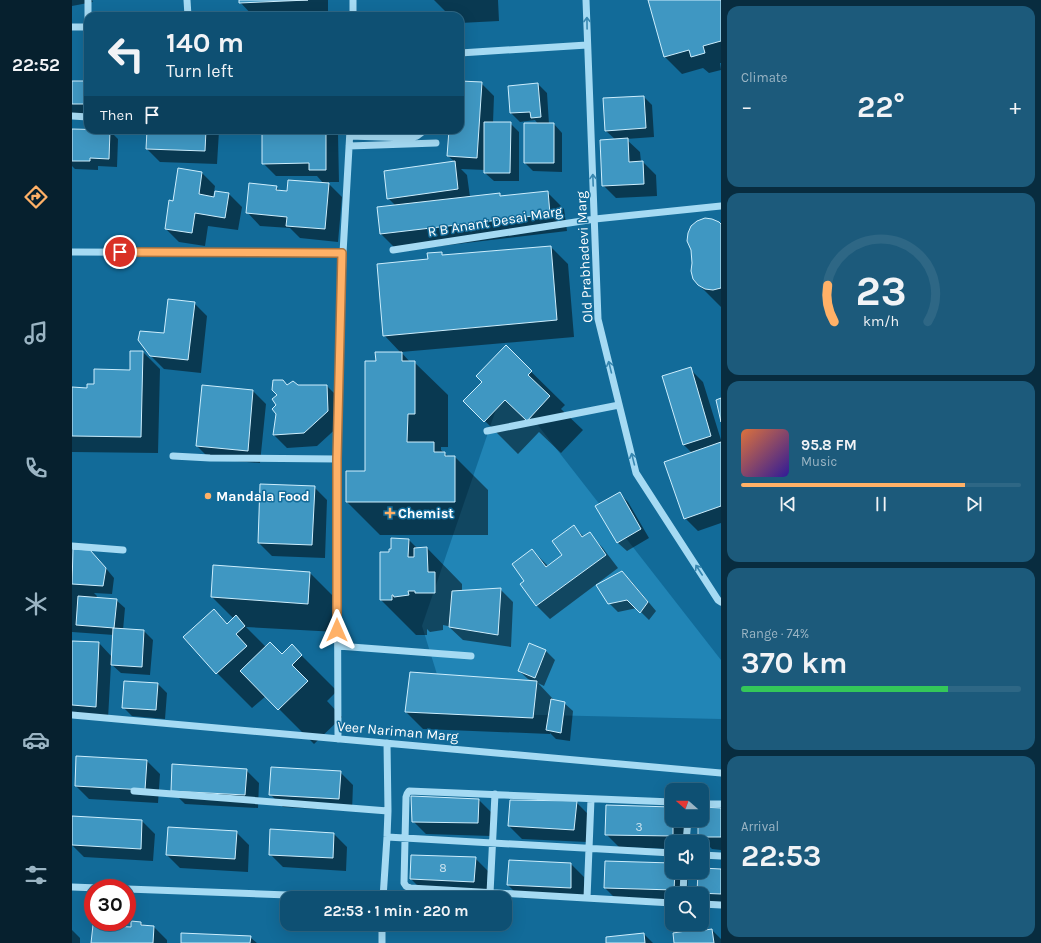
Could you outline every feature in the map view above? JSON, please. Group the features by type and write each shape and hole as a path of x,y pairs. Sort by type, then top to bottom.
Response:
{"street":[{"path":"88,0 88,12"},
{"path":"187,0 188,12"},
{"path":"353,0 354,12"},
{"name":"Old Prabhadevi Marg","path":"586,0 598,319 636,473 718,600 721,602"},
{"path":"72,27 84,28"},
{"path":"464,53 588,45"},
{"path":"72,116 84,117"},
{"path":"338,739 337,459 342,253 350,134"},
{"path":"362,134 409,138 420,134"},
{"path":"350,146 436,143"},
{"name":"R B Anant Desai Marg","path":"393,250 595,220 721,206"},
{"path":"72,252 342,253"},
{"path":"487,430 619,405"},
{"path":"173,456 210,458 337,459"},
{"path":"72,546 123,550"},
{"path":"338,646 471,656"},
{"name":"Veer Nariman Marg","path":"72,715 721,773"},
{"path":"383,891 388,811 387,743"},
{"path":"134,791 388,811"},
{"path":"458,891 410,888 404,883 406,797 409,791 665,802"},
{"path":"490,891 494,794"},
{"path":"587,898 591,799"},
{"path":"709,804 721,804"},
{"path":"387,837 665,853"},
{"path":"709,855 721,856"},
{"path":"72,887 84,887"},
{"path":"136,889 280,895"},
{"path":"512,894 665,903"},
{"path":"709,904 721,905"},
{"path":"382,931 382,943"}],"shaded area":[{"path":"505,383 721,660 721,719 449,713 422,626"}],"building":[{"path":"239,0 308,0 239,3"},
{"path":"648,0 721,0 721,41 703,46 705,53 691,57 689,50 664,57"},
{"path":"72,81 84,81 84,104 72,104"},
{"path":"464,81 482,82 477,158 447,156 449,134 464,134"},
{"path":"538,83 541,117 531,118 530,112 510,113 508,86"},
{"path":"644,96 646,128 605,131 603,98"},
{"path":"484,122 511,122 510,173 484,173"},
{"path":"524,123 554,123 554,163 524,163"},
{"path":"72,129 84,129 84,134 110,134 109,159 90,158 90,161 72,161"},
{"path":"147,134 206,134 205,151 146,149"},
{"path":"262,134 326,134 326,170 309,170 309,163 262,164"},
{"path":"628,138 629,162 643,161 644,184 602,186 600,140"},
{"path":"455,161 458,189 387,199 384,171"},
{"path":"178,168 202,172 199,194 214,197 215,191 229,193 225,218 195,213 192,233 165,229 169,200 173,201"},
{"path":"288,180 329,183 325,229 286,226 287,217 246,213 249,183 277,186 276,190 287,191"},
{"path":"548,191 550,214 380,234 377,207 500,193 500,196"},
{"path":"705,218 712,219 721,224 721,288 713,290 705,289 698,285 693,279 691,271 691,250 687,241 691,226 697,221"},
{"path":"551,246 557,320 383,336 377,264 428,259 427,253 442,252 442,255"},
{"path":"168,299 195,302 188,360 150,356 138,340 140,331 164,333"},
{"path":"506,345 532,371 528,375 550,396 527,421 505,400 484,422 463,401 482,382 476,376"},
{"path":"130,351 143,351 141,437 72,436 72,387 87,388 87,384 94,384 94,369 130,370"},
{"path":"375,352 402,352 402,361 415,361 415,414 408,414 407,442 434,442 434,452 445,452 445,456 455,456 455,502 346,502 346,471 365,471 365,361 376,361"},
{"path":"691,367 711,436 683,445 662,376"},
{"path":"273,380 283,380 287,385 293,381 298,385 327,385 328,411 304,433 273,435 276,414 272,409 276,405 272,399 277,395 272,390"},
{"path":"202,385 253,390 248,451 196,446"},
{"path":"721,398 721,422 716,400"},
{"path":"721,442 721,506 684,519 664,462"},
{"path":"260,484 315,486 312,545 258,543"},
{"path":"620,492 641,529 617,543 595,506"},
{"path":"574,525 582,537 590,532 606,555 536,606 520,584 524,581 512,564 532,549 546,567 562,555 552,541"},
{"path":"391,538 409,539 408,557 414,557 414,548 427,547 428,572 435,572 435,593 415,593 415,591 408,591 409,595 394,597 392,595 392,600 380,600 380,552 389,552 389,549 391,549"},
{"path":"73,549 90,550 106,568 103,586 72,584"},
{"path":"213,565 310,572 308,604 211,597"},
{"path":"622,571 648,602 640,613 627,600 608,604 596,585"},
{"path":"501,588 498,635 449,627 452,591"},
{"path":"78,596 117,599 114,628 76,625"},
{"path":"214,609 227,624 236,615 245,626 236,634 247,646 216,674 183,637"},
{"path":"113,628 144,630 142,667 111,665"},
{"path":"72,641 99,642 96,707 72,705"},
{"path":"270,642 282,654 292,644 302,655 292,665 308,681 278,710 240,671"},
{"path":"529,643 546,650 535,678 518,671"},
{"path":"410,672 537,681 533,718 405,712"},
{"path":"124,681 158,683 156,710 122,708"},
{"path":"551,699 565,702 561,733 546,730"},
{"path":"76,756 147,760 145,790 75,786"},
{"path":"172,764 247,769 245,795 171,791"},
{"path":"271,767 341,771 339,799 269,795"},
{"path":"411,796 479,799 478,823 412,822"},
{"path":"510,800 577,801 574,830 508,826"},
{"path":"606,805 665,807 665,827 673,827 673,835 605,835"},
{"path":"709,807 721,808 721,837 698,835 698,827 709,827"},
{"path":"72,816 142,820 141,849 72,845"},
{"path":"168,827 237,831 235,859 166,855"},
{"path":"270,829 334,833 333,858 269,855"},
{"path":"411,855 476,857 474,882 410,879"},
{"path":"509,860 571,863 571,888 507,885"},
{"path":"605,861 665,863 665,879 675,879 674,887 665,887 665,890 604,888"},
{"path":"709,868 721,869 721,894 709,894 709,887 697,887 698,879 709,879"},
{"path":"136,922 141,922 141,925 154,926 153,943 91,943 92,931 136,931"},
{"path":"709,929 712,929 714,943 674,943 673,933 686,931 709,931"},
{"path":"181,933 251,936 250,943 181,943"},
{"path":"644,933 645,943 606,943 606,937"}],"place":[{"name":"Mandala Food","path":"208,496"},
{"name":"Chemist","path":"390,513"}],"route":[{"path":"120,252 342,253 337,459 337,630"}]}
